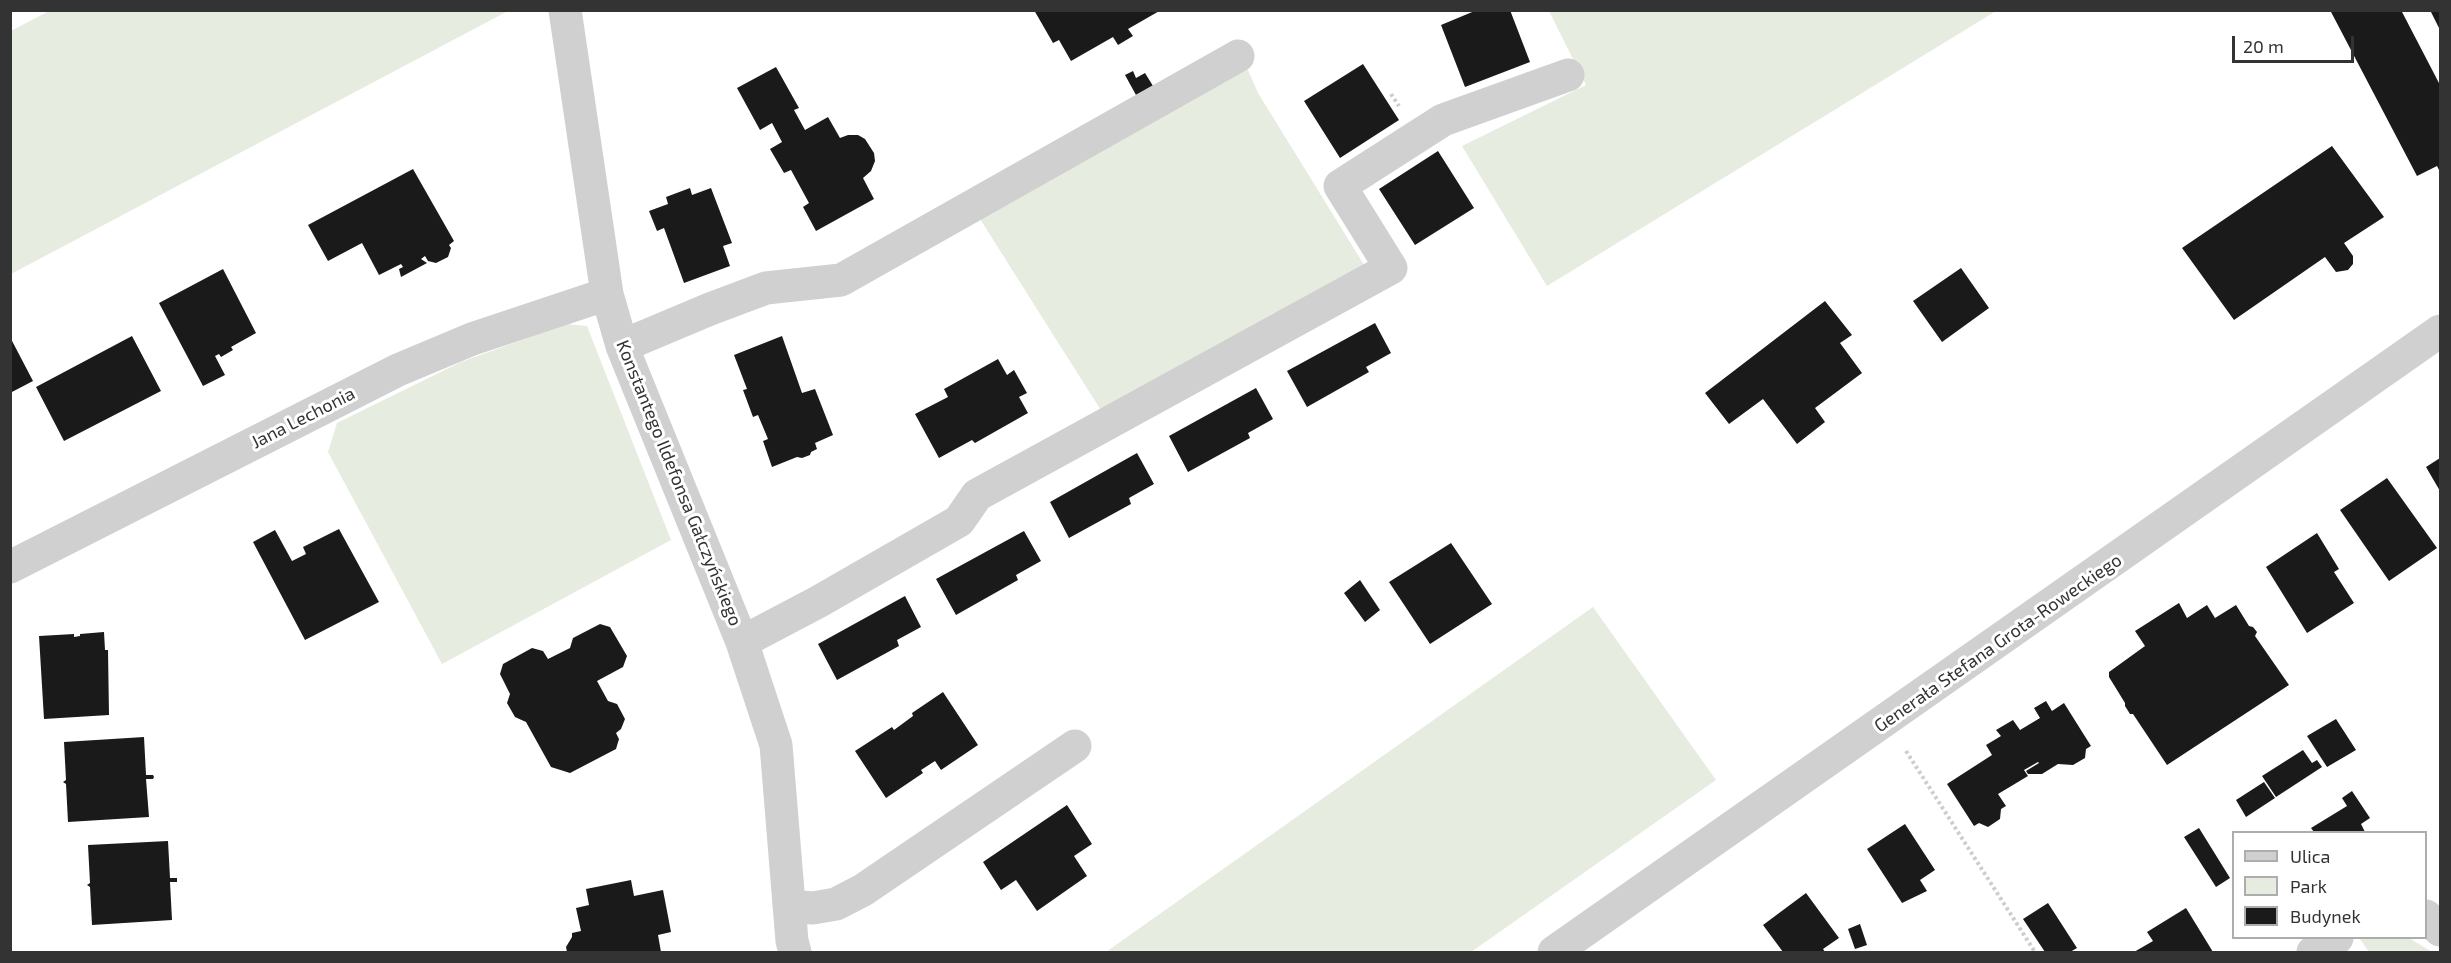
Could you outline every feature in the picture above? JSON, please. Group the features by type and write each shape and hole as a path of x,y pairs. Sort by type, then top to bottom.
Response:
{"street":[{"name":"Konstantego Ildefonsa Gałczyńskiego","path":"565,10 607,294 622,346 742,642 776,745 792,941 795,952"},
{"path":"622,346 766,288 841,280 1238,56"},
{"path":"742,642 818,602 959,521 977,495 1391,268 1340,186 1443,120 1569,75"},
{"name":"Jana Lechonia","path":"10,567 398,370 471,339 607,294"},
{"name":"Generała Stefana Grota-Roweckiego","path":"1554,952 2440,331"},
{"path":"789,906 813,908 836,904 863,890 1075,746"},
{"path":"2427,917 2440,930"},
{"path":"2313,952 2335,939"}],"path":[{"path":"1886,721 2035,952"}],"green space":[{"path":"49,11 508,11 11,274 11,31"},
{"path":"1549,11 1996,11 1547,286 1462,146 1586,85"},
{"path":"1247,68 1258,93 1366,268 1102,412 980,219"},
{"path":"566,324 587,326 671,540 442,664 328,452 337,423 461,362"},
{"path":"1593,607 1716,780 1471,952 1106,952"},
{"path":"2360,939 2411,939 2432,952 2369,952"}],"building":[{"path":"1034,10 1161,10 1128,29 1133,36 1118,45 1113,37 1071,61 1059,40 1053,43"},
{"path":"1477,10 1510,10 1530,62 1465,87 1441,25"},
{"path":"2330,10 2401,10 2440,85 2440,172 2437,166 2417,176"},
{"path":"2430,10 2440,10 2440,30"},
{"path":"1363,64 1399,120 1340,158 1304,101"},
{"path":"776,67 799,108 794,110 805,130 828,117 840,138 858,135 865,139 874,153 875,161 871,171 863,178 874,199 816,231 803,207 809,203 791,170 784,173 770,149 782,142 772,123 760,130 737,88"},
{"path":"1133,71 1136,78 1145,73 1153,86 1136,95 1125,75"},
{"path":"2332,146 2384,217 2344,243 2353,256 2353,264 2348,270 2336,272 2325,257 2234,320 2182,248"},
{"path":"1438,151 1474,208 1415,245 1379,189"},
{"path":"413,169 454,241 449,245 451,248 448,257 436,263 428,261 425,256 421,259 427,263 401,277 399,269 403,267 401,264 379,275 362,243 328,261 308,225"},
{"path":"690,188 692,195 711,188 732,243 723,246 730,266 684,283 664,228 657,231 649,211 668,204 666,197"},
{"path":"1961,268 1989,308 1942,342 1913,301"},
{"path":"223,269 256,333 231,347 233,350 221,357 219,354 215,356 225,375 203,386 159,303"},
{"path":"1825,301 1852,335 1840,343 1862,373 1815,408 1825,422 1797,444 1763,399 1729,424 1705,393"},
{"path":"1375,323 1391,353 1366,367 1369,372 1307,407 1287,371"},
{"path":"132,336 161,391 64,441 36,387"},
{"path":"782,336 802,393 815,389 833,435 815,443 817,449 810,455 797,457 772,467 763,441 768,439 758,415 753,417 743,390 747,389 734,355"},
{"path":"10,337 33,381 10,393"},
{"path":"998,359 1007,375 1014,370 1027,393 1019,397 1028,413 975,443 972,440 939,458 915,414 948,397 944,389"},
{"path":"1256,388 1273,419 1248,433 1250,438 1188,472 1169,436"},
{"path":"1137,453 1154,484 1129,498 1131,504 1069,538 1050,502"},
{"path":"2440,458 2440,491 2426,467"},
{"path":"2387,478 2437,548 2389,581 2340,510"},
{"path":"339,529 379,602 305,640 253,542 275,530 292,561 306,554 303,547"},
{"path":"1024,531 1041,561 1016,575 1018,580 956,615 936,579"},
{"path":"2317,533 2339,569 2334,572 2354,603 2307,633 2266,567"},
{"path":"1451,543 1492,604 1430,644 1389,582"},
{"path":"1360,580 1380,610 1365,622 1344,593"},
{"path":"905,596 921,627 897,640 899,646 837,680 818,644"},
{"path":"2179,603 2187,618 2207,605 2215,618 2236,605 2249,626 2257,632 2255,636 2289,685 2167,765 2133,714 2130,714 2125,706 2109,677 2109,672 2145,646 2135,631"},
{"path":"600,624 610,627 627,656 623,667 597,681 608,701 617,704 625,719 621,729 616,733 619,739 616,749 570,773 551,767 526,722 515,717 507,703 510,694 500,674 503,664 532,648 543,651 548,659 570,648 573,638"},
{"path":"104,632 105,650 108,650 109,715 44,719 39,636 74,634 74,637 80,634"},
{"path":"943,692 978,745 941,770 935,761 921,770 923,773 886,798 855,751 892,727 894,730 913,716 912,713"},
{"path":"2046,701 2052,711 2064,703 2091,746 2086,749 2085,758 2073,765 2058,764 2042,774 2028,774 2026,771 2038,762 2024,770 2028,776 1998,794 2006,806 2001,809 2000,819 1988,827 1979,823 1974,826 1947,784 1992,755 1986,745 2001,736 1996,730 2013,720 2020,730 2040,718 2034,708"},
{"path":"2336,719 2356,750 2327,767 2307,736"},
{"path":"144,737 146,775 154,777 146,779 149,817 68,822 66,784 63,782 66,780 64,742"},
{"path":"2303,750 2312,763 2317,760 2322,767 2276,797 2262,776"},
{"path":"2264,782 2275,798 2246,817 2236,800"},
{"path":"2352,791 2370,818 2361,824 2364,831 2313,831 2311,828 2347,806 2342,798"},
{"path":"1067,805 1092,844 1074,856 1087,876 1037,911 1016,880 1001,890 983,862"},
{"path":"1905,824 1935,870 1920,880 1927,891 1902,903 1867,849"},
{"path":"2199,828 2230,878 2216,887 2184,837"},
{"path":"168,841 170,878 177,878 177,882 170,882 172,920 92,925 90,887 87,885 90,883 88,845"},
{"path":"631,880 634,896 663,890 671,932 658,935 661,952 567,952 566,947 572,933 581,931 576,908 589,905 586,889"},
{"path":"1806,893 1839,938 1823,949 1825,952 1783,952 1763,925"},
{"path":"2048,903 2077,948 2070,952 2045,952 2023,919"},
{"path":"2186,908 2213,952 2134,952 2153,941 2147,932"},
{"path":"1860,924 1867,945 1855,949 1848,929"}]}
